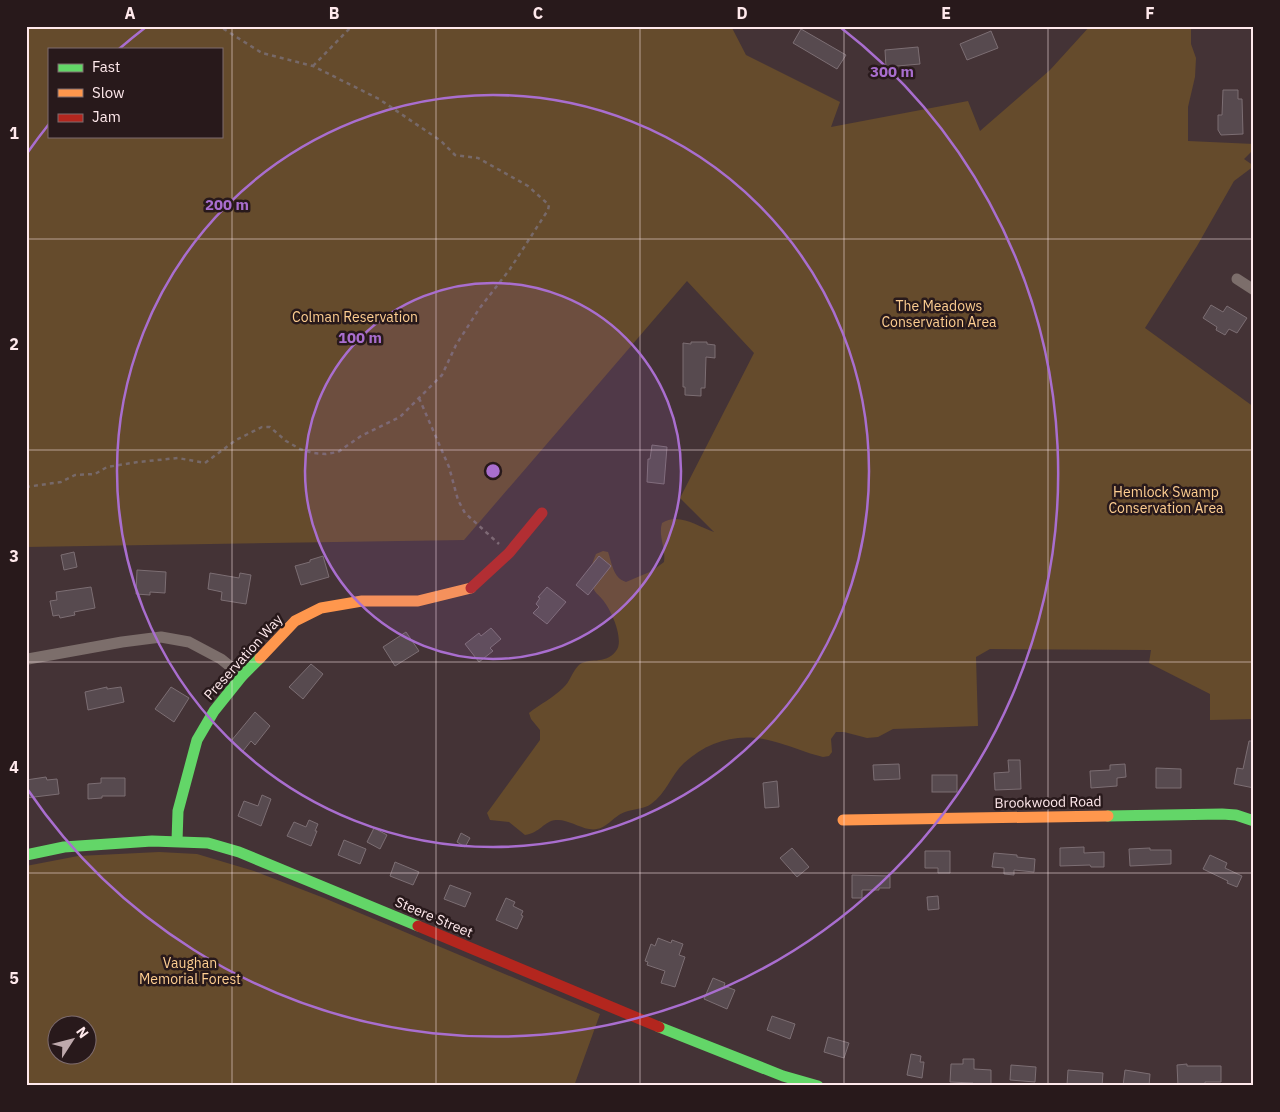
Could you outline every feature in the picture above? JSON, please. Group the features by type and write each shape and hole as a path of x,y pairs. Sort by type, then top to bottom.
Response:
{"street":[{"path":"1237,278 1254,290"},
{"name":"Preservation Way","path":"177,841 178,811 197,740 214,711 242,676 295,621 322,608 362,601 418,601 470,588 509,553 542,513"},
{"path":"28,659 161,637 188,642 221,659 242,676"},
{"name":"Brookwood Road","path":"843,820 1222,814 1236,815 1254,821"},
{"name":"Steere Street","path":"26,855 64,846 152,841 208,843 240,852 665,1029 783,1076 818,1086"}],"path":[{"path":"26,487 61,482 75,475 95,474 107,467 138,462 178,458 205,463 236,440 262,427 270,428 300,449 313,453 326,454 338,452 361,436 400,417 442,375 456,345 479,309 510,268 548,210 549,205 528,186 478,158 455,155 440,141 379,99 313,66 262,52 219,26"},
{"path":"313,66 352,26"},
{"path":"419,398 449,467 458,500 465,513 509,553"}],"green space":[{"path":"26,26 731,26 746,55 840,102 831,127 968,101 980,131 1050,70 1090,26 1191,26 1191,44 1196,58 1195,77 1188,107 1188,141 1254,144 1251,152 1244,159 1254,166 1234,181 1197,246 1145,328 1254,407 1254,719 1210,720 1210,694 1149,663 1151,650 990,649 976,657 978,726 893,729 878,737 867,738 844,732 836,732 831,739 832,752 829,756 823,757 760,738 748,737 725,740 704,749 684,763 661,795 651,804 620,814 600,828 589,829 556,820 548,822 534,832 525,835 509,822 490,820 487,813 540,740 540,730 531,719 529,713 563,688 578,666 582,663 602,660 612,656 618,646 618,632 613,617 606,604 594,590 592,583 591,570 596,554 603,551 608,552 616,574 626,582 652,571 664,562 661,533 662,523 668,520 682,520 714,532 680,498 754,353 687,281 464,540 26,547"},
{"name":"Vaughan Memorial Forest","path":"159,852 197,854 254,871 324,898 600,1014 574,1086 26,1086 26,866 78,856"}],"building":[{"path":"801,29 846,55 837,69 793,43"},
{"path":"991,31 998,48 967,60 960,44"},
{"path":"918,47 920,64 886,67 885,50"},
{"path":"1223,90 1238,90 1238,99 1242,99 1243,134 1221,135 1218,130 1218,115 1222,115"},
{"path":"1211,305 1223,312 1227,306 1247,318 1237,333 1229,329 1225,335 1216,330 1217,327 1203,318"},
{"path":"691,342 707,342 707,344 715,345 715,358 706,357 705,388 701,388 701,396 685,395 685,387 683,387 683,343 691,344"},
{"path":"652,445 667,447 664,484 647,482 648,459 650,459"},
{"path":"74,552 77,567 64,570 61,555"},
{"path":"323,556 329,577 301,585 295,566"},
{"path":"599,556 611,566 588,595 576,585"},
{"path":"137,570 166,572 165,593 150,592 150,595 136,594"},
{"path":"210,573 239,578 240,573 251,575 246,604 221,600 222,592 208,589"},
{"path":"91,587 95,608 74,612 75,615 60,618 59,615 53,616 50,601 57,600 56,592"},
{"path":"547,587 566,602 547,624 533,613 539,607 536,604 540,598 538,597"},
{"path":"491,628 501,639 490,648 493,651 479,662 465,644 479,633 481,636"},
{"path":"406,632 419,651 395,666 383,647"},
{"path":"311,664 323,674 303,699 289,687"},
{"path":"107,687 107,689 121,687 124,702 88,710 85,692"},
{"path":"171,687 189,698 174,722 155,709"},
{"path":"255,712 270,726 255,745 251,741 243,751 231,741"},
{"path":"1249,741 1254,741 1254,788 1234,784 1237,768 1243,769"},
{"path":"1008,760 1020,760 1021,789 995,790 994,773 1009,772"},
{"path":"899,764 900,779 874,780 873,765"},
{"path":"1125,764 1126,777 1117,778 1117,786 1091,788 1090,771 1110,770 1110,765"},
{"path":"1156,768 1181,769 1181,788 1156,788"},
{"path":"932,775 957,775 957,792 932,792"},
{"path":"46,777 47,780 57,779 59,794 26,798 26,780"},
{"path":"101,778 125,778 125,796 102,796 102,798 88,799 88,784 101,783"},
{"path":"777,781 779,807 765,808 763,783"},
{"path":"262,795 271,799 261,826 238,816 244,801 258,806"},
{"path":"309,820 318,824 311,846 287,836 294,822 306,827"},
{"path":"374,828 387,835 380,849 367,842"},
{"path":"461,833 470,838 465,847 457,842"},
{"path":"344,840 366,849 360,864 338,855"},
{"path":"1084,847 1084,853 1104,852 1104,867 1091,867 1090,865 1060,866 1060,848"},
{"path":"792,848 809,867 797,877 780,858"},
{"path":"1150,848 1150,850 1171,850 1171,864 1130,866 1129,849"},
{"path":"925,851 950,851 950,873 938,873 938,868 925,868"},
{"path":"994,853 1035,859 1034,872 1014,870 1014,875 1004,874 1004,868 992,867"},
{"path":"1210,855 1227,863 1225,868 1242,876 1237,887 1203,869"},
{"path":"395,862 419,872 413,885 390,876"},
{"path":"852,875 890,876 890,888 862,890 862,898 852,898"},
{"path":"450,885 471,893 465,907 444,899"},
{"path":"938,896 939,909 928,910 927,897"},
{"path":"506,898 515,902 513,906 523,911 521,915 523,916 517,929 496,920"},
{"path":"658,938 671,943 672,940 683,944 679,955 685,957 675,987 661,983 665,971 647,965 648,962 645,961 651,944 655,946"},
{"path":"713,978 725,983 724,986 735,990 727,1009 704,999"},
{"path":"772,1016 795,1024 790,1039 767,1030"},
{"path":"828,1037 849,1043 844,1058 824,1052"},
{"path":"911,1054 921,1056 920,1062 924,1062 922,1078 907,1075"},
{"path":"963,1059 974,1059 974,1069 991,1070 991,1086 973,1086 973,1083 950,1082 951,1064 963,1064"},
{"path":"1187,1064 1187,1066 1221,1066 1221,1082 1205,1082 1205,1086 1178,1086 1177,1065"},
{"path":"1011,1065 1036,1067 1035,1082 1010,1080"},
{"path":"1068,1070 1103,1073 1102,1086 1067,1085"},
{"path":"1125,1070 1150,1074 1149,1086 1123,1086"}],"traffic: fast":[{"path":"177,841 178,811 197,740 214,711 242,676 260,658"},
{"path":"1108,816 1222,814 1236,815 1254,821"},
{"path":"26,855 64,847 152,841 208,843 239,852 418,926"},
{"path":"659,1027 783,1076 818,1086"}],"traffic: slow":[{"path":"260,658 295,621 321,608 362,601 418,601 471,588"},
{"path":"843,820 1108,816"}],"traffic: jam":[{"path":"471,588 509,553 542,513"},
{"path":"418,926 659,1027"}],"park label":[{"name":"The Meadows Conservation Area","path":"939,314"},
{"name":"Colman Reservation","path":"355,317"},
{"name":"Hemlock Swamp Conservation Area","path":"1166,500"}]}
